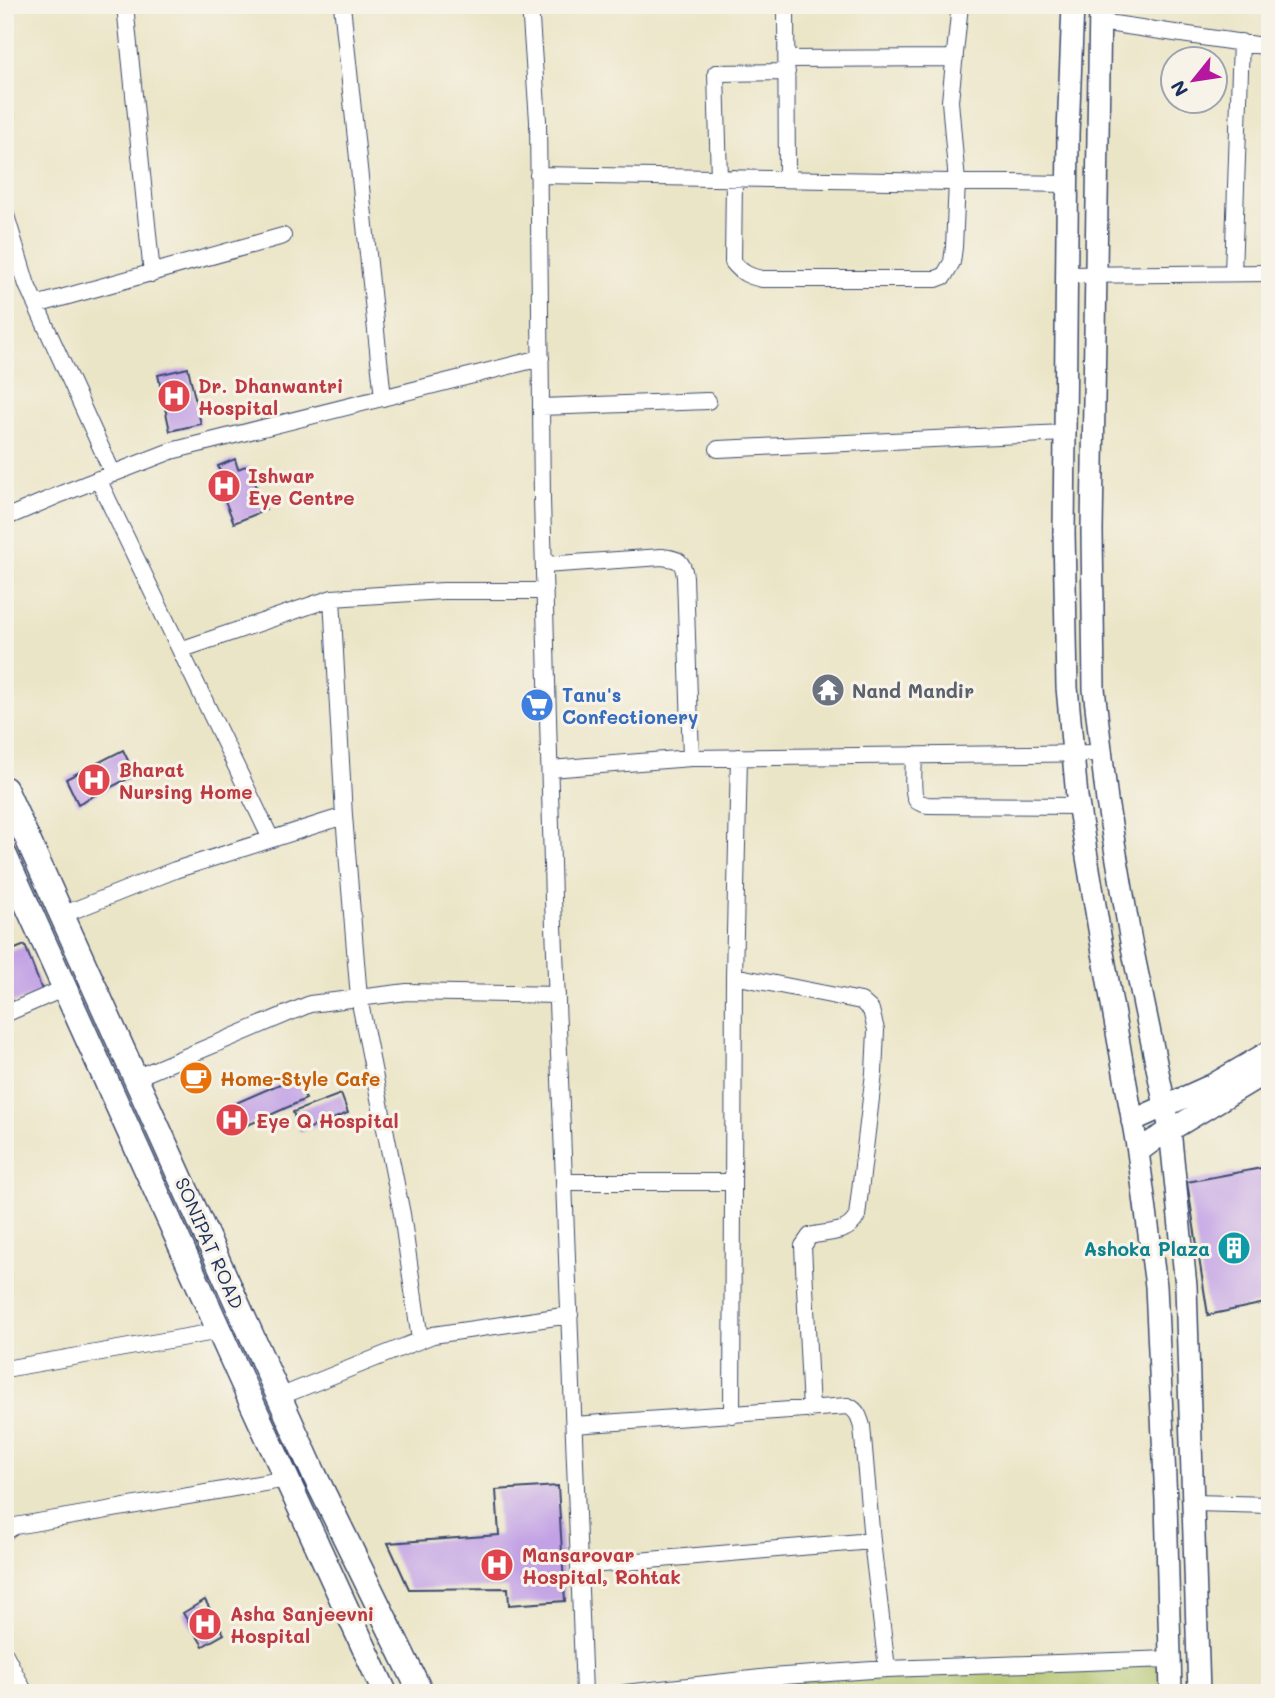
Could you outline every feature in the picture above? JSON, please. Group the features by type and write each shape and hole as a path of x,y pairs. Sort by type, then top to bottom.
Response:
{"main road":[{"path":"1073,5 1065,433 1067,687 1079,806 1138,1152 1156,1286 1171,1693"},
{"path":"1100,13 1092,531 1094,689 1107,801 1131,942 1170,1130 1186,1286 1199,1693"},
{"path":"1066,611 1093,611"},
{"name":"SONIPAT ROAD","path":"5,789 314,1475 421,1693"},
{"name":"SONIPAT ROAD","path":"5,856 385,1693"},
{"path":"1132,1121 1212,1085 1270,1051"},
{"path":"1138,1152 1270,1070"}],"street":[{"path":"125,5 152,274"},
{"path":"342,5 383,398"},
{"path":"530,5 538,121 544,565 557,995 584,1693"},
{"path":"786,5 787,179"},
{"path":"955,58 787,65 716,73 733,262 740,271 762,279 936,279 944,276 952,262 954,247 957,181 950,101 955,58 960,5"},
{"path":"1100,13 1270,47"},
{"path":"1233,273 1241,42"},
{"path":"538,174 1068,184"},
{"path":"5,212 27,285 106,476 180,650 271,839"},
{"path":"36,305 283,236"},
{"path":"1067,275 1270,273"},
{"path":"5,519 171,451 541,358"},
{"path":"541,407 708,401"},
{"path":"718,449 1065,433"},
{"path":"544,565 662,557 676,559 682,564 685,578 691,758"},
{"path":"180,650 332,598 443,591 545,591"},
{"path":"332,598 344,816 359,998 402,1214 420,1340"},
{"path":"550,769 691,758 1101,753"},
{"path":"914,755 915,798 927,805 1079,806"},
{"path":"732,1415 734,976 739,757"},
{"path":"62,915 175,870 344,816"},
{"path":"734,976 861,1001 871,1010 875,1020 874,1073 857,1216 843,1230 810,1236 803,1246 811,1410"},
{"path":"5,1014 65,988"},
{"path":"135,1078 310,1004 407,992 557,995"},
{"path":"564,1182 733,1182"},
{"path":"279,1397 433,1335 570,1315"},
{"path":"5,1369 220,1331"},
{"path":"574,1425 848,1406 855,1409 862,1426 887,1668"},
{"path":"5,1532 15,1526 287,1479"},
{"path":"1194,1503 1270,1505"},
{"path":"579,1566 872,1541"},
{"path":"5,1654 25,1693"},
{"path":"625,1693 770,1677 887,1668 1170,1659"}],"green space":[{"path":"1170,1663 1170,1693 636,1693 887,1673"}],"building":[{"path":"188,368 201,424 170,431 158,375"},
{"path":"235,459 238,469 248,465 266,510 234,523 215,476 221,473 218,466"},
{"path":"123,750 135,775 78,804 66,779"},
{"path":"25,945 43,993 13,1003 5,983 5,953"},
{"path":"296,1077 306,1099 230,1133 220,1110"},
{"path":"341,1094 348,1113 300,1132 293,1112"},
{"name":"Ashoka Plaza","path":"1267,1167 1270,1195 1270,1302 1208,1315 1187,1182"},
{"path":"558,1486 565,1601 509,1605 508,1588 409,1589 388,1543 499,1535 496,1490"},
{"path":"205,1600 224,1634 203,1646 183,1613"}],"place":[{"name":"Dr. Dhanwantri Hospital","path":"174,396"},
{"name":"Ishwar Eye Centre","path":"224,486"},
{"name":"Nand Mandir","path":"828,690"},
{"name":"Tanu's Confectionery","path":"537,705"},
{"name":"Bharat Nursing Home","path":"94,780"},
{"name":"Home-Style Cafe","path":"196,1078"},
{"name":"Eye Q Hospital","path":"232,1120"},
{"name":"Ashoka Plaza","path":"1234,1248"},
{"name":"Mansarovar Hospital, Rohtak","path":"497,1565"},
{"name":"Asha Sanjeevni Hospital","path":"205,1624"}]}
